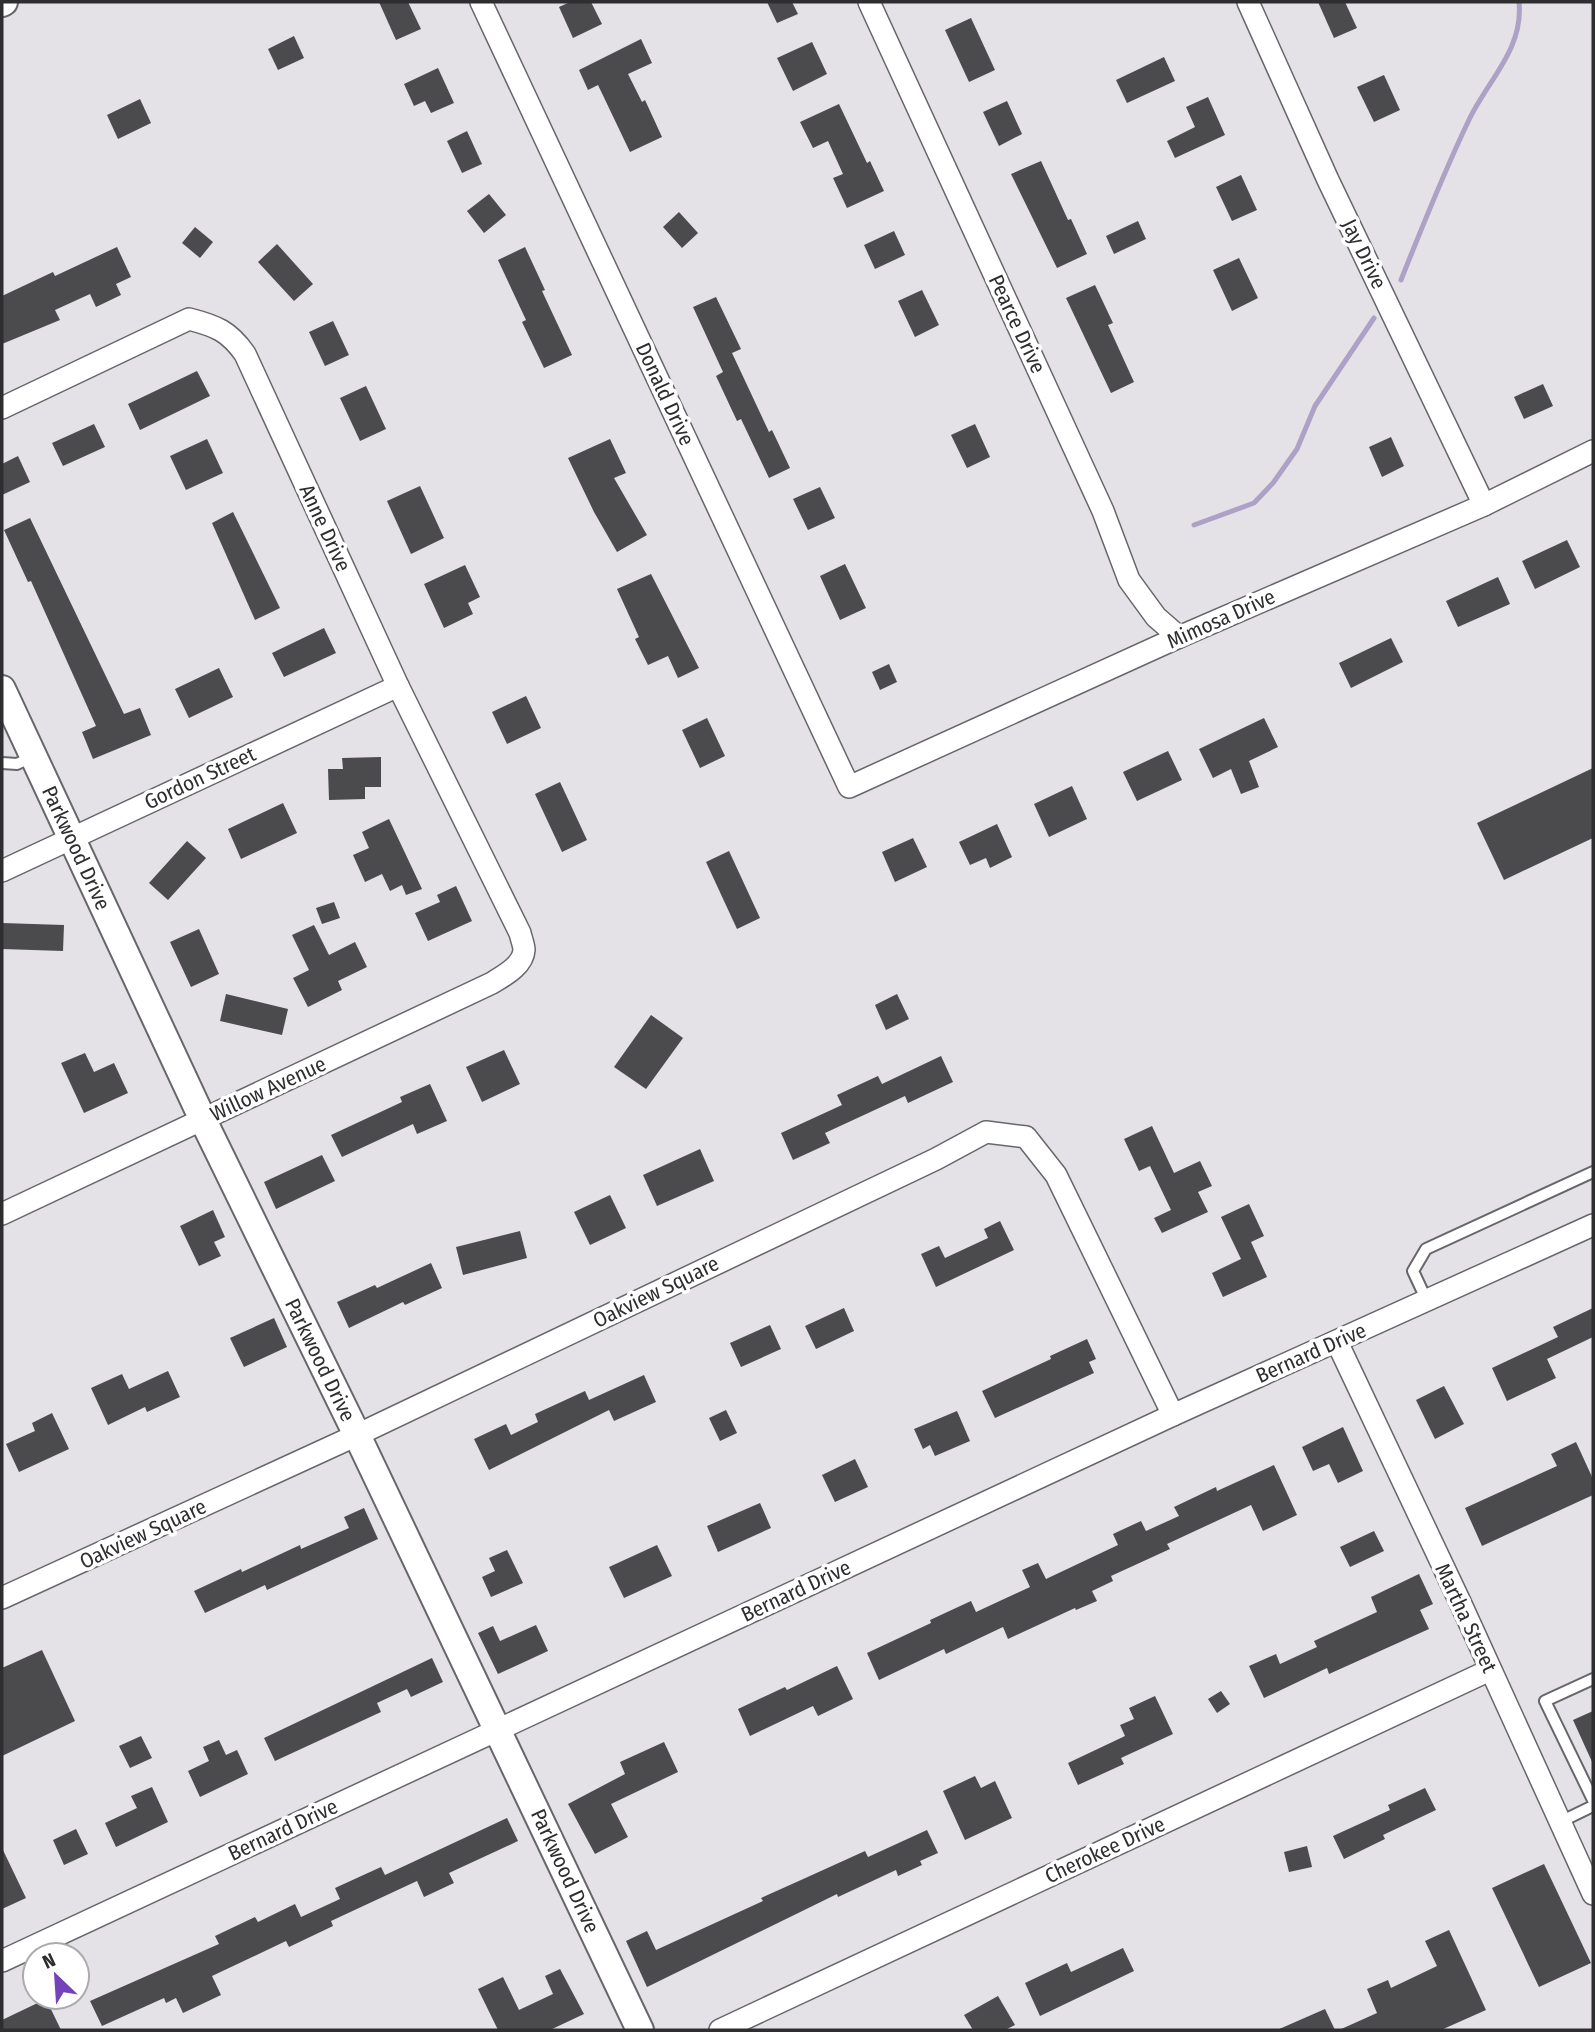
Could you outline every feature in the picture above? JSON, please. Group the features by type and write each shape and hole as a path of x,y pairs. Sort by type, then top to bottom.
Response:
{"street":[{"name":"Donald Drive","path":"481,2 849,787"},
{"name":"Pearce Drive","path":"869,2 1103,511 1129,580 1156,617 1179,637"},
{"name":"Jay Drive","path":"1248,2 1328,180 1484,505"},
{"name":"Anne Drive","path":"2,408 189,320 212,326 233,338 245,354 398,686 520,933 524,950"},
{"name":"Mimosa Drive","path":"849,787 1179,637 1484,505 1593,451"},
{"name":"Gordon Street","path":"2,871 398,686"},
{"name":"Parkwood Drive","path":"2,689 202,1120 357,1435 640,2030"},
{"name":"Willow Avenue","path":"2,1214 492,983 509,972 522,958 524,950"},
{"name":"Oakview Square","path":"2,1598 357,1435 923,1165 986,1132 1026,1137 1056,1175 1173,1415"},
{"name":"Bernard Drive","path":"2,1961 1173,1415 1593,1225"},
{"name":"Martha Street","path":"1337,1342 1593,1894"},
{"name":"Cherokee Drive","path":"720,2030 1490,1670"}],"lane":[{"path":"2,763 17,764 33,756"},
{"path":"1427,1301 1413,1271 1426,1249 1593,1172"},
{"path":"1593,1679 1545,1701 1593,1800"},
{"path":"1560,1822 1593,1806"}],"building":[{"path":"379,2 408,2 421,29 396,40"},
{"path":"570,2 591,2 602,24 573,38 559,7"},
{"path":"767,2 792,2 798,14 777,23"},
{"path":"1318,2 1345,2 1357,28 1334,38"},
{"path":"971,18 995,70 969,82 945,30"},
{"path":"294,36 304,58 278,70 268,49"},
{"path":"641,39 652,63 628,74 642,102 645,100 662,137 630,152 598,85 588,90 579,70"},
{"path":"812,42 827,74 793,91 777,58"},
{"path":"1164,57 1175,81 1127,103 1116,80"},
{"path":"438,68 454,103 431,113 425,101 414,106 404,84"},
{"path":"1384,75 1400,110 1374,122 1357,87"},
{"path":"1208,97 1225,135 1175,158 1167,141 1195,127 1186,107"},
{"path":"140,99 151,123 118,139 107,115"},
{"path":"1007,101 1022,134 999,146 983,112"},
{"path":"839,104 867,163 870,161 884,191 847,208 833,178 843,174 828,141 813,148 800,122"},
{"path":"467,131 482,164 462,173 447,141"},
{"path":"1041,161 1087,254 1057,268 1011,174"},
{"path":"1241,175 1257,210 1232,221 1216,187"},
{"path":"489,194 506,215 484,233 467,211"},
{"path":"679,212 698,233 682,248 663,227"},
{"path":"1138,221 1146,239 1114,254 1106,236"},
{"path":"195,227 213,242 200,258 182,243"},
{"path":"894,231 905,255 875,269 864,245"},
{"path":"277,244 313,284 294,301 258,262"},
{"path":"117,247 131,277 116,284 121,295 96,307 90,294 55,310 60,320 2,344 2,296 53,272 55,276"},
{"path":"525,247 572,355 544,368 522,322 526,320 498,260"},
{"path":"1239,258 1258,298 1232,311 1213,270"},
{"path":"1095,285 1113,323 1108,325 1134,382 1111,393 1066,298"},
{"path":"922,290 939,325 915,337 898,301"},
{"path":"716,297 741,349 732,353 769,432 772,430 790,468 769,478 741,419 737,421 716,376 723,372 693,307"},
{"path":"333,321 349,355 325,366 309,332"},
{"path":"197,371 210,396 140,430 128,404"},
{"path":"1543,384 1553,406 1524,419 1514,397"},
{"path":"366,386 386,429 360,441 340,398"},
{"path":"94,424 105,447 63,466 52,443"},
{"path":"975,424 990,457 967,468 951,435"},
{"path":"1391,437 1404,466 1382,477 1369,447"},
{"path":"207,439 223,473 186,490 170,456"},
{"path":"610,439 626,473 614,478 647,535 617,552 568,458"},
{"path":"18,456 30,482 2,495 2,464"},
{"path":"420,486 444,538 411,554 387,501"},
{"path":"820,487 835,518 808,530 793,499"},
{"path":"233,512 280,608 255,620 212,523"},
{"path":"30,518 124,714 140,708 151,735 93,759 82,732 96,726 31,581 28,582 4,530"},
{"path":"1567,540 1580,567 1535,589 1522,561"},
{"path":"845,564 866,608 840,620 820,576"},
{"path":"465,565 480,597 468,603 473,614 444,628 424,584"},
{"path":"651,574 699,668 678,678 668,656 648,665 635,639 639,637 617,589"},
{"path":"1498,577 1510,604 1458,627 1446,601"},
{"path":"324,628 336,653 284,677 272,653"},
{"path":"1391,638 1403,662 1351,688 1339,663"},
{"path":"889,664 897,682 880,690 872,672"},
{"path":"219,668 233,697 189,718 175,689"},
{"path":"526,696 541,728 507,744 492,712"},
{"path":"707,718 725,756 700,768 682,730"},
{"path":"1264,718 1278,747 1249,761 1259,787 1241,794 1231,769 1213,778 1199,749"},
{"path":"1168,751 1182,780 1137,801 1123,772"},
{"path":"381,757 381,787 365,787 365,799 329,800 328,769 343,769 342,758"},
{"path":"1593,768 1593,838 1504,880 1477,823"},
{"path":"560,782 587,840 562,852 535,794"},
{"path":"1072,786 1087,819 1049,837 1034,804"},
{"path":"283,803 297,833 241,859 228,829"},
{"path":"389,819 422,889 406,895 402,885 390,891 382,874 365,882 353,855 369,848 362,832"},
{"path":"997,824 1012,857 990,868 986,858 970,865 959,842"},
{"path":"913,838 927,867 895,882 882,852"},
{"path":"187,841 206,858 168,900 149,883"},
{"path":"729,851 760,918 737,929 706,862"},
{"path":"456,886 472,921 428,941 415,913 440,902 437,895"},
{"path":"334,902 340,918 322,924 316,908"},
{"path":"2,923 64,925 63,951 2,949"},
{"path":"314,925 329,955 355,942 367,967 338,981 342,990 308,1007 293,978 309,970 292,935"},
{"path":"199,929 219,974 191,987 170,942"},
{"path":"226,994 288,1009 282,1035 220,1021"},
{"path":"897,994 909,1019 886,1030 875,1005"},
{"path":"651,1015 683,1038 646,1089 614,1067"},
{"path":"504,1050 520,1084 482,1102 466,1067"},
{"path":"85,1053 94,1072 114,1063 128,1093 84,1113 61,1063"},
{"path":"941,1056 953,1082 908,1103 905,1096 825,1133 830,1143 793,1160 781,1133 842,1105 837,1095 878,1076 882,1084"},
{"path":"430,1084 447,1121 417,1134 413,1124 342,1157 331,1135 402,1102 400,1097"},
{"path":"1152,1126 1174,1173 1200,1161 1212,1186 1198,1192 1208,1212 1162,1233 1154,1218 1171,1210 1150,1166 1139,1171 1124,1139"},
{"path":"700,1149 714,1181 657,1206 643,1175"},
{"path":"322,1155 335,1181 276,1209 264,1182"},
{"path":"610,1195 626,1228 590,1245 574,1212"},
{"path":"1249,1204 1264,1236 1251,1242 1267,1277 1223,1297 1212,1273 1241,1259 1221,1217"},
{"path":"213,1210 225,1237 214,1242 221,1256 199,1266 180,1226"},
{"path":"1000,1221 1014,1250 936,1287 921,1254 939,1246 945,1258 988,1238 984,1229"},
{"path":"520,1231 527,1258 463,1275 456,1247"},
{"path":"431,1263 442,1288 405,1305 403,1302 349,1328 337,1302 375,1285 377,1288"},
{"path":"844,1308 854,1331 816,1349 805,1326"},
{"path":"1593,1308 1593,1337 1547,1359 1556,1378 1507,1401 1492,1368 1558,1337 1553,1327"},
{"path":"274,1318 287,1347 244,1367 230,1338"},
{"path":"770,1325 781,1349 741,1367 730,1343"},
{"path":"1087,1339 1096,1359 1089,1362 1094,1373 995,1418 982,1391"},
{"path":"168,1371 180,1397 147,1412 145,1407 108,1425 91,1388 122,1374 129,1389"},
{"path":"644,1375 656,1402 614,1421 609,1410 489,1470 474,1439 506,1424 511,1435 538,1422 535,1414 585,1391 589,1400"},
{"path":"1444,1386 1464,1424 1435,1439 1416,1400"},
{"path":"726,1410 737,1433 720,1441 709,1418"},
{"path":"957,1411 970,1441 935,1456 930,1445 923,1449 914,1429"},
{"path":"52,1413 69,1449 19,1472 6,1444 35,1431 32,1423"},
{"path":"1343,1427 1363,1471 1338,1483 1329,1464 1313,1471 1302,1447"},
{"path":"1576,1442 1593,1479 1593,1495 1482,1546 1465,1508 1557,1466 1551,1454"},
{"path":"855,1459 868,1487 835,1502 822,1475"},
{"path":"1274,1465 1297,1515 1263,1531 1251,1505 1167,1544 1170,1549 1111,1576 1113,1581 1092,1591 1097,1601 1076,1610 1075,1608 1008,1639 1003,1627 946,1654 944,1649 879,1680 867,1653 971,1601 976,1612 1030,1587 1022,1570 1038,1563 1046,1579 1118,1545 1113,1534 1141,1521 1146,1531 1179,1516 1174,1507 1216,1487 1217,1491"},
{"path":"760,1503 771,1528 718,1552 707,1526"},
{"path":"364,1508 378,1539 267,1590 265,1585 205,1613 194,1591 300,1545 301,1549 349,1528 344,1517"},
{"path":"1374,1531 1384,1551 1350,1567 1340,1547"},
{"path":"657,1545 672,1576 624,1598 609,1567"},
{"path":"507,1550 523,1583 491,1597 482,1577 495,1571 489,1558"},
{"path":"1419,1574 1433,1604 1420,1610 1429,1629 1329,1674 1327,1668 1264,1698 1249,1666 1276,1654 1280,1664 1317,1647 1314,1641 1377,1612 1371,1597"},
{"path":"536,1625 548,1651 498,1674 478,1633 493,1626 500,1641"},
{"path":"42,1650 75,1721 2,1756 2,1668"},
{"path":"432,1658 443,1682 411,1697 407,1689 377,1703 381,1712 275,1761 264,1738"},
{"path":"837,1666 853,1699 818,1716 813,1706 750,1736 738,1709"},
{"path":"1221,1691 1230,1704 1217,1713 1208,1699"},
{"path":"1155,1696 1173,1734 1121,1758 1124,1764 1078,1785 1068,1763 1125,1736 1120,1725 1134,1719 1129,1708"},
{"path":"1593,1711 1593,1764 1573,1720"},
{"path":"141,1736 152,1758 130,1768 119,1746"},
{"path":"219,1740 226,1755 237,1750 248,1774 200,1797 188,1771 209,1761 203,1747"},
{"path":"664,1742 678,1772 611,1804 628,1837 595,1854 568,1804 625,1774 620,1762"},
{"path":"975,1776 981,1788 995,1781 1012,1818 965,1840 943,1791"},
{"path":"152,1787 168,1822 116,1847 105,1823 137,1808 131,1796"},
{"path":"1425,1788 1436,1810 1383,1835 1385,1839 1344,1859 1333,1836 1390,1810 1388,1805"},
{"path":"507,1818 518,1841 449,1873 454,1883 424,1897 417,1881 331,1921 333,1926 289,1947 286,1941 212,1976 221,1995 183,2013 176,1998 166,2003 164,1998 102,2026 91,2001 219,1944 215,1936 255,1917 258,1922 295,1904 301,1917 340,1899 335,1888 381,1867 385,1875"},
{"path":"76,1829 88,1854 64,1865 53,1840"},
{"path":"927,1830 938,1853 920,1861 922,1865 898,1876 896,1870 838,1897 837,1894 647,1987 626,1941 647,1931 656,1950 865,1851 868,1857"},
{"path":"1307,1846 1312,1867 1289,1872 1284,1852"},
{"path":"2,1848 26,1898 2,1909"},
{"path":"1544,1864 1591,1963 1539,1987 1492,1888"},
{"path":"1449,1930 1486,2010 1441,2030 1339,2030 1377,2013 1367,1989 1388,1980 1391,1988 1437,1966 1425,1941"},
{"path":"1123,1948 1134,1971 1040,2016 1025,1983 1067,1963 1071,1972"},
{"path":"560,1969 584,2014 550,2030 498,2030 478,1989 503,1977 519,2010 553,1994 545,1976"},
{"path":"998,1996 1015,2025 1005,2030 973,2030 964,2015"},
{"path":"1325,2009 1335,2030 1277,2030"},
{"path":"21,2011 52,2011 61,2030 2,2030 2,2020"}],"waterway":[{"path":"1401,280 1468,122 1510,51 1519,19 1519,2"},
{"path":"1194,525 1254,503 1273,483 1297,449 1315,406 1374,318"}]}
